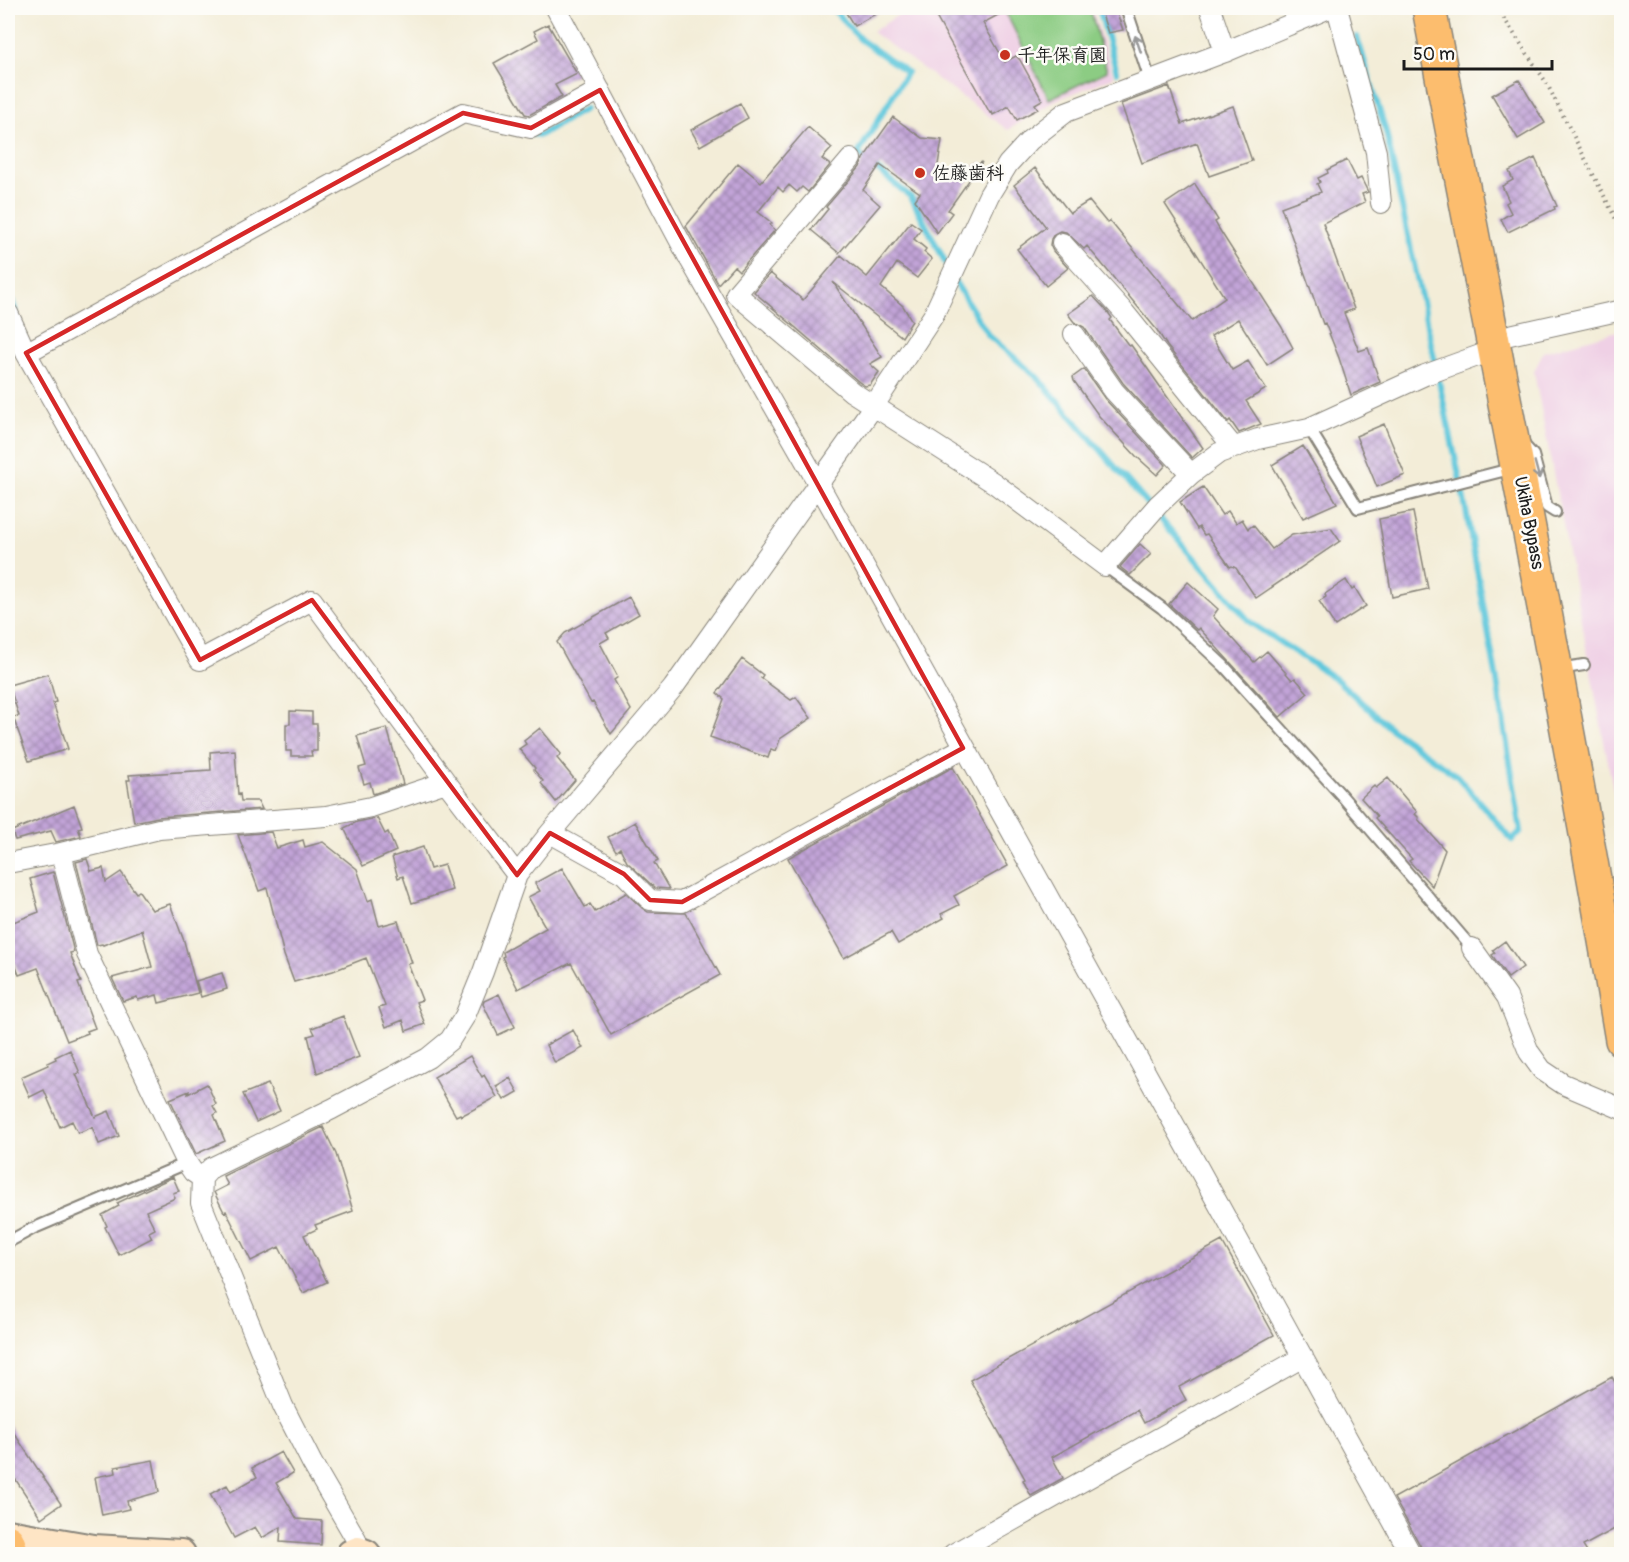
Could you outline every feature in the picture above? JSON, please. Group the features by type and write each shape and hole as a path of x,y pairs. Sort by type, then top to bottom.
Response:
{"highway":[{"name":"Ukiha Bypass","path":"1430,8 1510,431 1571,667 1615,959 1622,1040"}],"main road":[{"path":"8,1534 94,1549 181,1554"},
{"path":"8,1541 13,1554"}],"street":[{"path":"556,8 689,258 818,483 1410,1554"},
{"path":"1210,8 1225,52"},
{"path":"359,1554 356,1539 312,1463 283,1406 201,1203 202,1178 211,1168 428,1058 450,1041 465,1016 483,972 517,875 673,688 873,407 933,316 989,195 1008,164 1030,140 1066,112 1225,52 1329,8"},
{"path":"1336,8 1376,152 1381,203"},
{"path":"26,353 463,113 531,128 600,90"},
{"path":"851,159 736,294 852,392 994,483 1105,566 1153,509 1191,474 1220,453 1258,438 1309,428 1493,345 1622,310"},
{"path":"1062,243 1124,312 1234,448"},
{"path":"8,313 26,353 200,660 312,600 517,875"},
{"path":"1074,334 1114,391 1191,474"},
{"path":"550,833 624,874 650,900 682,902 963,748"},
{"path":"8,863 61,853 159,828 326,816 370,807 446,782"},
{"path":"61,853 87,954 187,1163 193,1172 202,1178"},
{"path":"1472,948 1507,997 1530,1052 1542,1070 1563,1084 1622,1109"},
{"path":"953,1554 1303,1357"}],"lane":[{"path":"1126,8 1150,80"},
{"path":"1309,428 1358,508 1518,467"},
{"path":"1510,431 1533,455 1547,507 1555,512"},
{"path":"1105,566 1162,608 1224,666 1342,796 1472,948"},
{"path":"8,1242 32,1229 187,1163"}],"path":[{"path":"1497,8 1546,82 1622,231"}],"highlighted area":[{"path":"600,90 963,748 682,902 650,900 624,874 550,833 517,875 312,600 200,660 26,353 463,113 531,128"}],"shaded area":[{"name":"千年保育園","path":"909,8 1092,8 1114,77 1054,101 1008,130 872,32"},
{"path":"1622,330 1621,831 1534,372 1543,352"}],"green space":[{"path":"1016,8 1090,8 1107,71 1049,99 1006,13"}],"building":[{"path":"843,8 886,8 854,26"},
{"path":"931,8 1011,8 983,23 1005,62 1016,56 1020,60 1042,100 1035,104 1038,109 1017,120 1009,106 993,115 992,112 990,113"},
{"path":"1100,8 1115,8 1123,30 1108,33"},
{"path":"548,24 577,74 555,85 562,97 529,115 525,114 494,63 538,39 534,31"},
{"path":"1519,80 1545,123 1518,139 1492,95"},
{"path":"1169,86 1182,124 1233,106 1252,161 1209,176 1197,143 1142,163 1121,104"},
{"path":"740,103 748,118 700,146 691,130"},
{"path":"893,117 922,138 942,140 938,165 955,178 982,162 948,210 952,213 937,233 915,200 920,193 880,165 863,190 880,205 839,253 811,230 828,209 826,207 860,167 863,159"},
{"path":"808,127 832,148 822,159 830,165 808,192 802,187 797,192 789,185 783,192 778,187 758,212 772,223 770,225 775,230 739,271 734,266 718,284 686,226 738,163 761,182"},
{"path":"1535,158 1557,206 1508,232 1501,219 1511,213 1506,203 1509,201 1502,186 1513,180 1509,171"},
{"path":"1347,160 1357,180 1361,178 1368,192 1362,194 1365,202 1323,223 1354,309 1344,313 1359,351 1368,348 1380,382 1351,395 1281,207 1321,192 1317,184 1320,182 1318,178 1328,173 1327,170"},
{"path":"1035,168 1070,213 1089,201 1107,223 1110,221 1192,321 1225,298 1165,204 1195,184 1218,220 1215,222 1219,229 1293,348 1267,365 1238,319 1211,336 1232,370 1248,361 1266,389 1246,401 1261,424 1239,433 1087,246 1084,249 1066,232 1060,231 1054,234 1050,245 1068,268 1046,286 1017,249 1046,227 1014,185"},
{"path":"911,222 921,229 914,239 926,249 924,252 932,259 917,278 897,263 881,287 903,306 912,321 902,337 833,282 882,357 870,364 879,372 870,385 865,386 859,382 754,292 770,273 803,300 841,255 867,277"},
{"path":"1093,296 1107,311 1112,318 1110,320 1129,346 1131,345 1203,448 1192,458 1123,383 1084,327 1074,322 1068,314"},
{"path":"1084,369 1105,399 1166,465 1157,475 1099,416 1074,381 1073,377"},
{"path":"1384,424 1405,475 1377,487 1356,436"},
{"path":"1303,446 1337,503 1303,518 1272,465"},
{"path":"1203,487 1222,515 1228,511 1236,523 1242,519 1248,529 1253,525 1272,549 1292,535 1331,528 1340,541 1256,598 1236,568 1230,567 1207,534 1204,535 1199,527 1197,529 1180,502"},
{"path":"1413,512 1428,589 1392,597 1379,519"},
{"path":"1140,544 1151,554 1130,575 1120,567"},
{"path":"1346,580 1352,590 1355,588 1366,606 1335,626 1319,601 1326,597 1325,594"},
{"path":"1188,582 1218,609 1213,616 1254,662 1267,651 1292,680 1295,678 1308,693 1280,717 1199,628 1197,630 1169,604"},
{"path":"629,597 639,614 606,633 609,638 600,643 618,677 614,680 631,710 611,734 557,642 565,633"},
{"path":"742,659 763,675 761,678 791,700 796,697 811,718 780,739 776,751 771,749 768,758 710,737 724,699 717,693"},
{"path":"48,674 56,702 53,703 68,749 29,761 13,717 19,716 9,685"},
{"path":"290,711 312,712 312,724 317,724 317,751 311,751 312,756 291,756 291,751 286,751 286,724 290,724"},
{"path":"387,728 403,784 373,794 370,782 364,784 359,768 366,766 357,736"},
{"path":"540,728 561,754 557,758 575,780 556,802 541,783 543,781 534,770 535,768 519,749 526,744 524,741"},
{"path":"235,750 238,795 240,794 241,801 258,801 262,809 158,817 134,822 127,780 130,780 129,775 211,770 210,752"},
{"path":"953,767 1008,866 954,896 959,905 941,914 944,918 898,944 891,932 844,958 788,858"},
{"path":"1388,778 1417,812 1415,814 1418,819 1445,850 1432,886 1409,861 1412,859 1375,818 1377,816 1361,798 1374,786 1376,788"},
{"path":"74,805 82,827 78,828 81,836 56,842 51,831 15,840 12,831"},
{"path":"377,818 385,834 388,832 396,851 363,866 344,828 357,822"},
{"path":"635,822 658,861 654,863 669,889 655,888 627,862 620,848 616,851 608,837"},
{"path":"271,832 277,848 303,840 305,847 323,842 357,869 368,901 372,899 379,926 398,921 412,963 408,964 422,1000 416,1002 425,1024 406,1031 403,1020 386,1027 379,1008 385,1006 366,958 333,971 294,982 284,955 267,888 259,891 238,835"},
{"path":"423,847 430,869 444,865 452,890 412,903 403,876 398,878 392,857"},
{"path":"87,859 91,871 103,868 106,882 121,872 136,893 139,891 152,910 170,904 184,941 198,993 159,1003 157,995 123,1001 112,978 152,967 142,930 103,945 97,945 76,862"},
{"path":"562,868 585,907 590,904 595,912 626,893 648,912 686,913 720,975 611,1035 571,963 518,989 502,957 503,952 546,928 528,897 540,891 535,883"},
{"path":"53,872 74,952 70,953 81,982 78,983 95,1028 67,1041 38,968 19,975 8,945 8,924 39,912 30,879"},
{"path":"1505,941 1523,967 1508,978 1492,955 1495,953 1493,950"},
{"path":"222,973 227,989 201,997 196,981"},
{"path":"499,994 515,1027 498,1035 483,1004 484,1001"},
{"path":"343,1016 359,1057 317,1073 308,1036 315,1034 312,1028"},
{"path":"573,1030 583,1048 555,1063 546,1045"},
{"path":"70,1050 80,1073 76,1074 95,1117 109,1111 119,1136 99,1144 92,1127 78,1133 72,1121 60,1127 44,1090 30,1097 21,1077 48,1065 47,1063 56,1059 55,1057"},
{"path":"470,1056 497,1097 461,1116 460,1114 456,1116 434,1077"},
{"path":"510,1078 518,1092 504,1100 496,1086"},
{"path":"207,1084 216,1104 213,1106 217,1113 214,1115 225,1141 196,1154 170,1099 189,1091 188,1094"},
{"path":"268,1084 280,1111 256,1122 243,1094"},
{"path":"323,1127 336,1154 353,1211 315,1225 317,1229 304,1235 327,1282 303,1293 279,1247 251,1261 214,1192 228,1185 223,1176"},
{"path":"173,1177 179,1191 173,1193 175,1198 146,1211 155,1229 149,1232 152,1238 119,1255 105,1227 107,1226 102,1215 119,1206 117,1203"},
{"path":"1222,1241 1274,1335 1179,1387 1186,1400 1144,1423 1137,1410 1052,1457 1063,1478 1031,1496 1023,1480 1025,1479 970,1380"},
{"path":"1612,1377 1622,1394 1622,1403 1615,1407 1622,1419 1622,1525 1583,1546 1588,1554 1425,1554 1394,1498"},
{"path":"8,1424 61,1504 41,1518 16,1480 13,1482 8,1473"},
{"path":"281,1452 293,1473 276,1483 297,1519 322,1521 321,1545 280,1542 281,1527 262,1538 255,1527 234,1538 210,1494 227,1485 231,1492 257,1477 252,1468"},
{"path":"153,1460 159,1492 127,1501 129,1509 102,1515 95,1477 116,1473 115,1467"}],"waterway":[{"path":"832,8 861,40 907,72 858,154 911,197 950,271"},
{"path":"1099,8 1117,72"},
{"path":"954,280 988,335 1037,377 1251,623 1336,679 1391,729 1457,776 1512,840 1521,831 1464,499 1386,132 1357,37"},
{"path":"531,134 540,135 585,109"},
{"path":"8,292 16,310"}],"place":[{"name":"千年保育園","path":"1005,55"},
{"name":"佐藤歯科","path":"920,173"}]}
